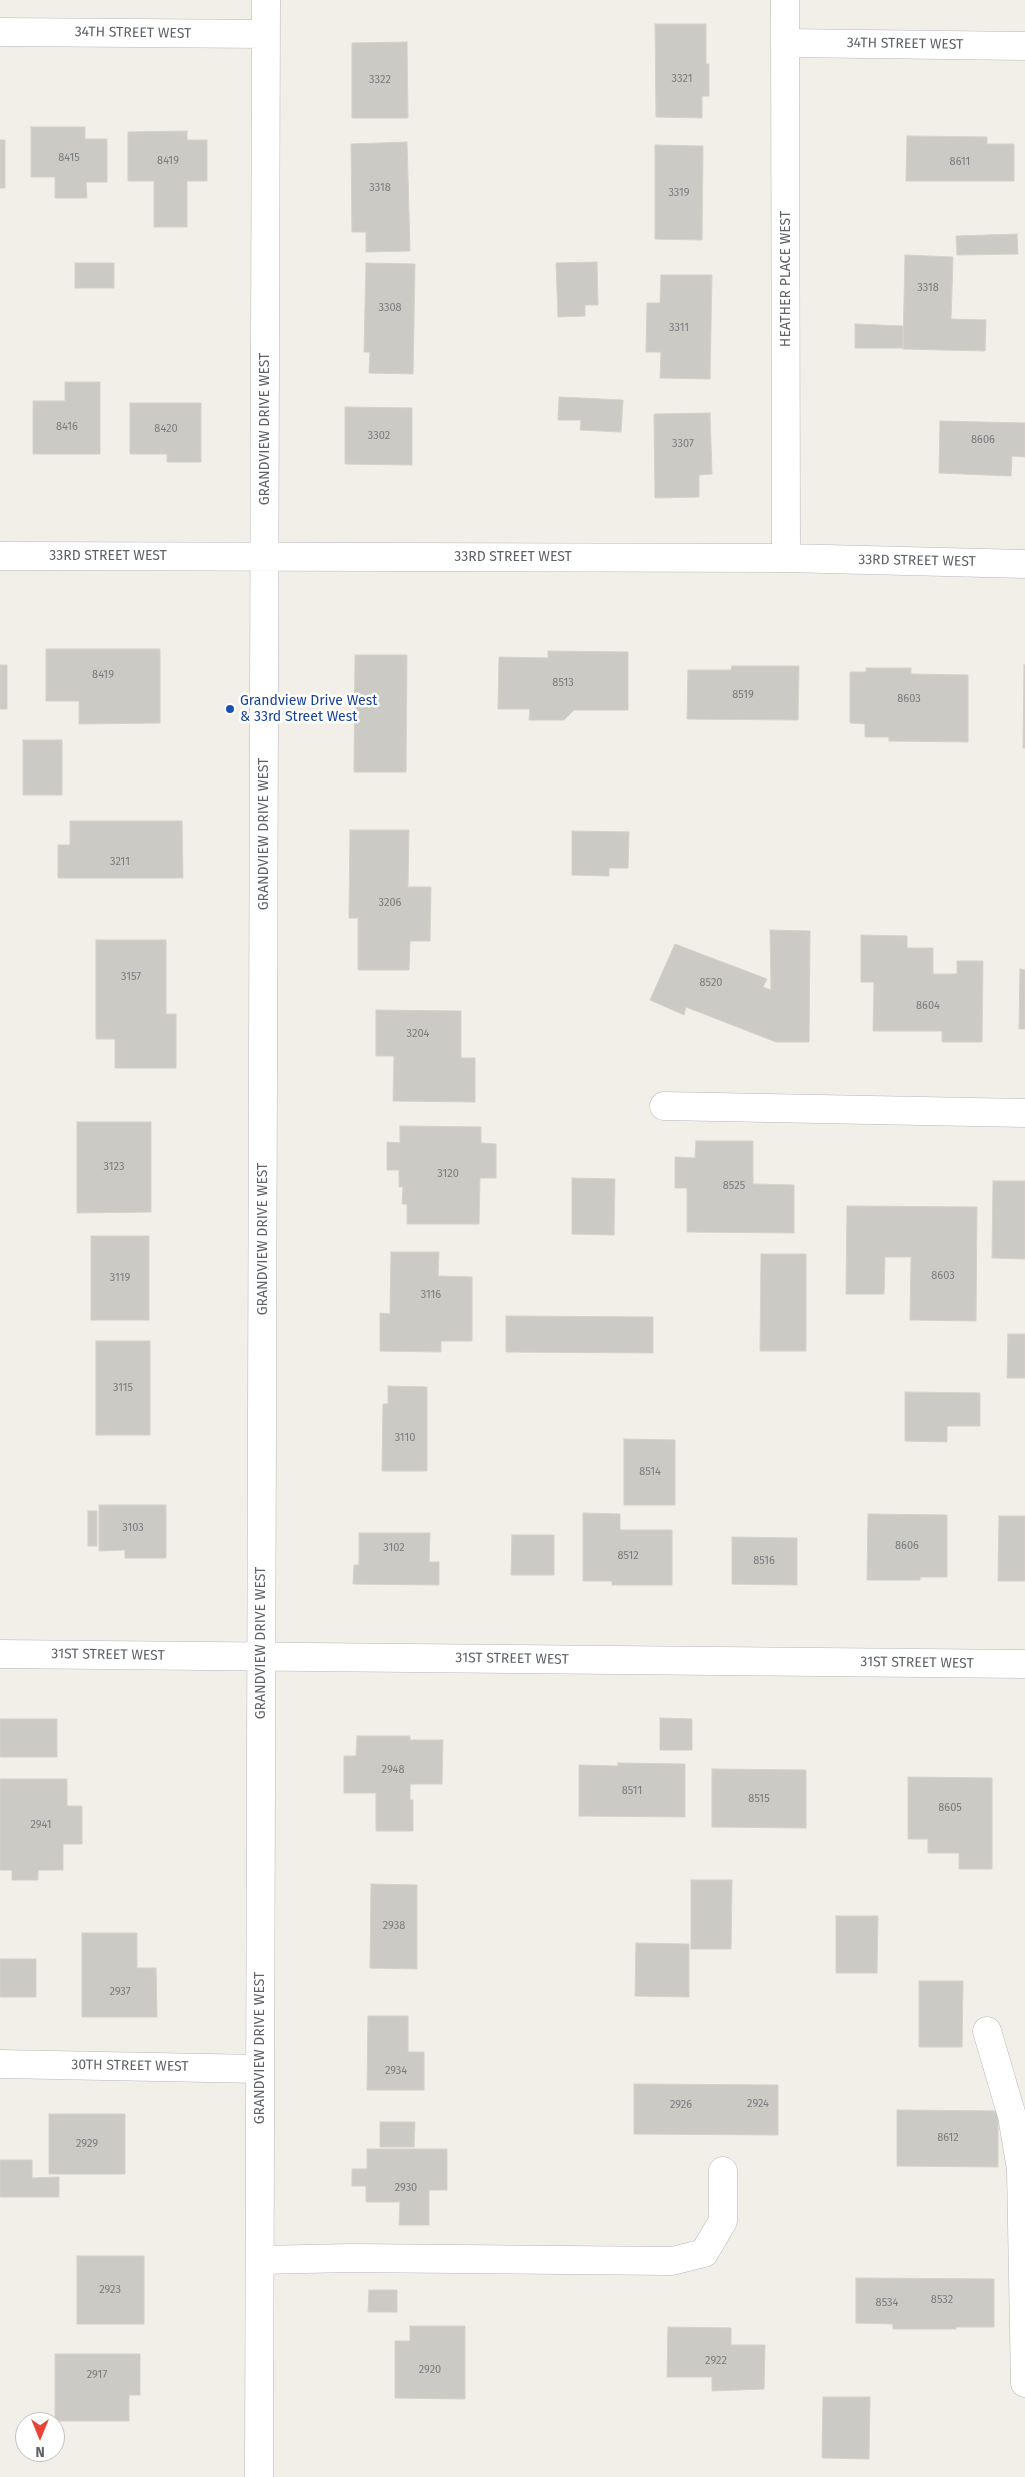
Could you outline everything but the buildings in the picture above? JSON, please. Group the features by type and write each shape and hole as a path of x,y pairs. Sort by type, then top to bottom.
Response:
{"street":[{"name":"GRANDVIEW DRIVE WEST","path":"259,2477 266,0"},
{"name":"HEATHER PLACE WEST","path":"785,0 786,558"},
{"name":"34TH STREET WEST","path":"0,32 266,34"},
{"name":"34TH STREET WEST","path":"786,43 1025,46"},
{"name":"33RD STREET WEST","path":"0,556 786,558 1025,564"},
{"path":"664,1106 891,1112 1025,1113"},
{"name":"31ST STREET WEST","path":"0,1654 1025,1664"},
{"path":"988,2031 1012,2116 1021,2169 1025,2383"},
{"name":"30TH STREET WEST","path":"0,2064 260,2069"},
{"path":"260,2260 351,2258 672,2261 704,2253 723,2221 723,2171"}],"place":[{"name":"Grandview Drive West & 33rd Street West","path":"230,709"}]}
